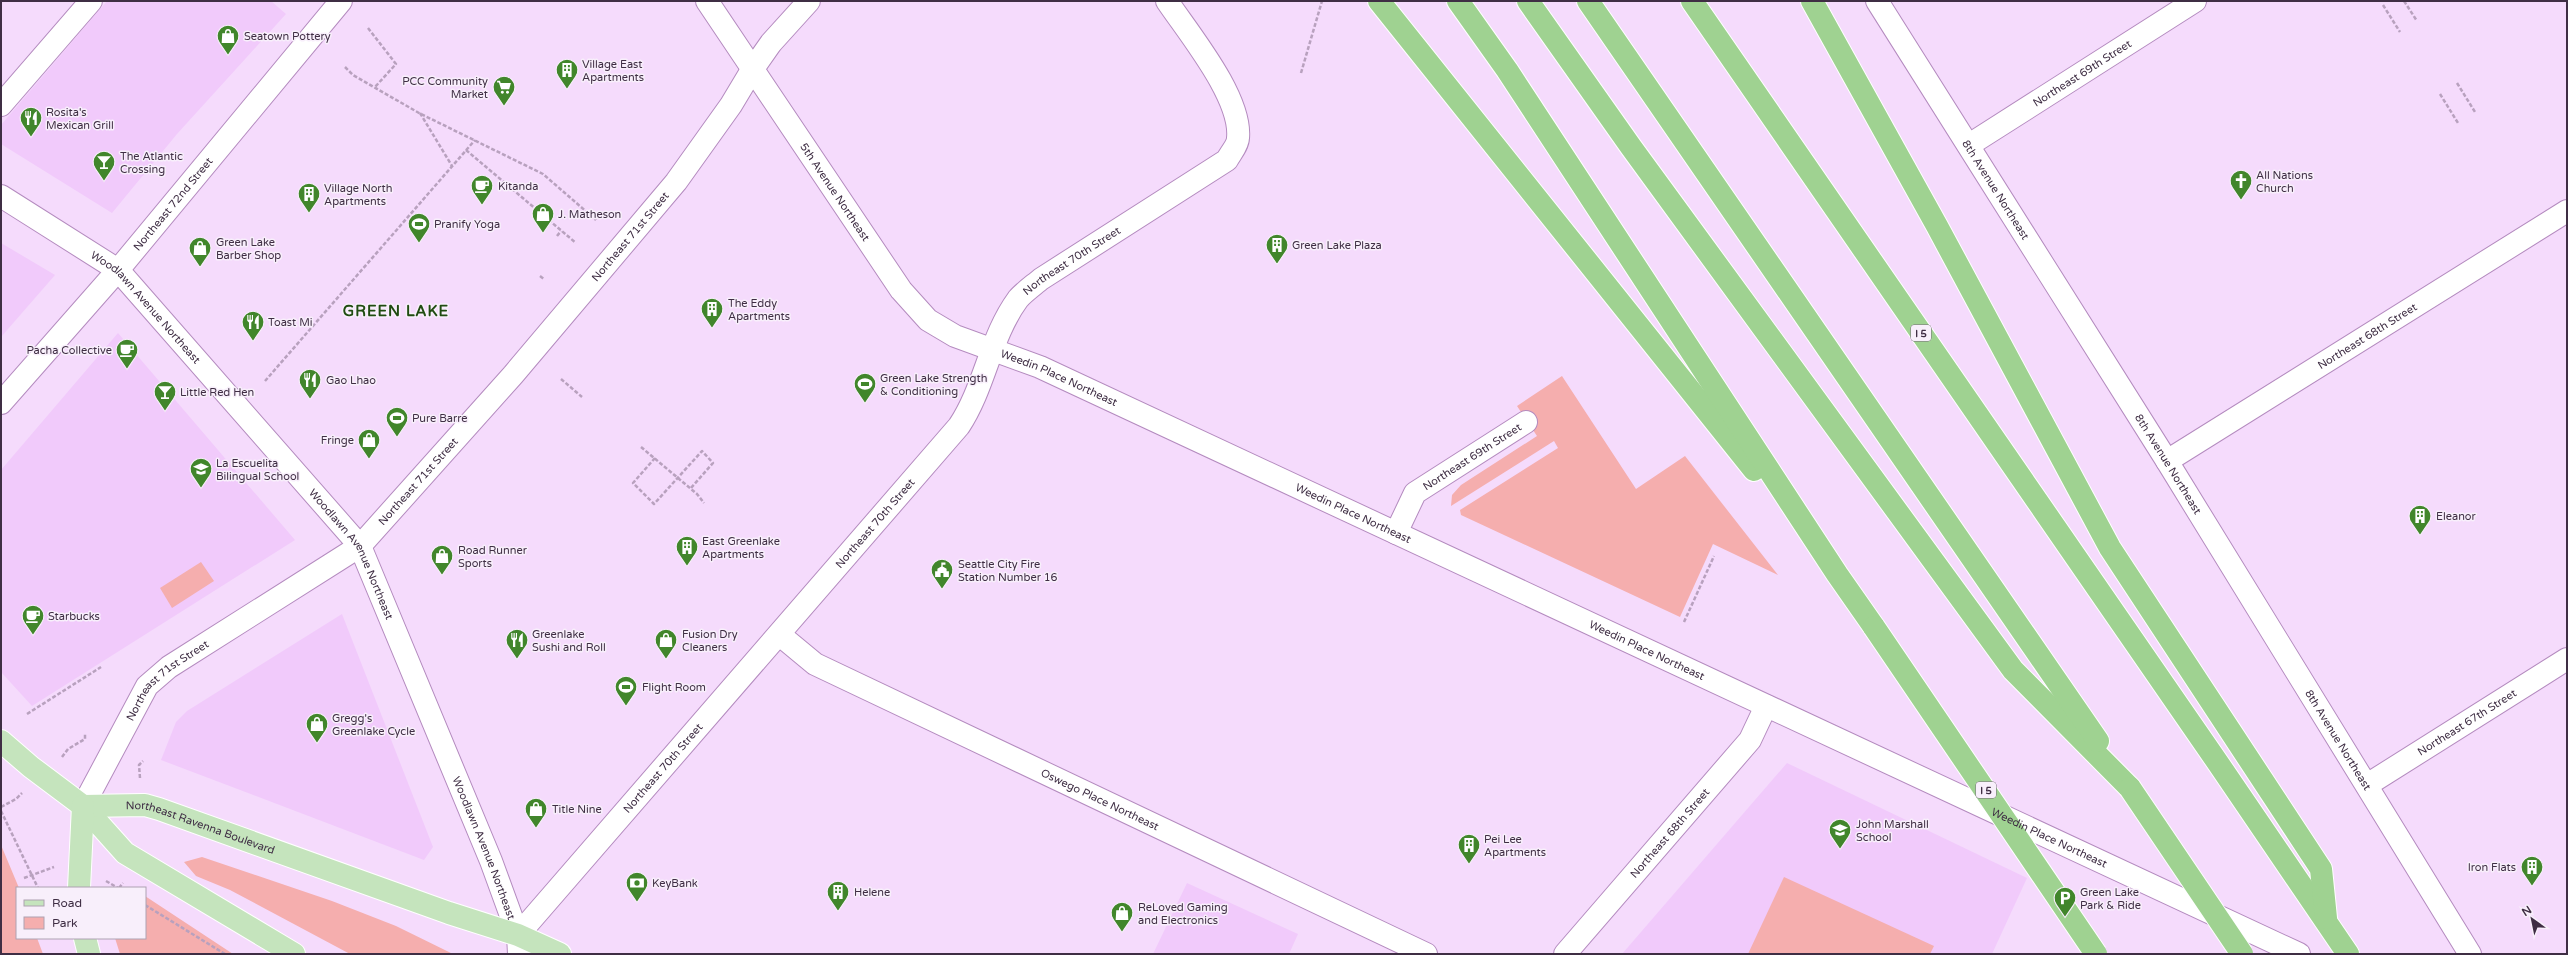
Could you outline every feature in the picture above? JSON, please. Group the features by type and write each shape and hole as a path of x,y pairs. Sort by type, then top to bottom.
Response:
{"highway":[{"path":"1379,1 1837,574"},
{"name":"I 5","path":"1458,1 1507,70 1837,574 2096,954"},
{"path":"1528,1 1635,153 2013,670 2130,788"},
{"path":"1588,1 2130,788 2242,954"},
{"name":"I 5","path":"1692,1 2218,763 2348,954"},
{"path":"1812,1 1937,226 2110,548 2321,868 2326,921"}],"main road":[{"path":"1,741 31,767 83,806 125,853 294,954"},
{"name":"Northeast Ravenna Boulevard","path":"83,806 145,805 160,809 449,913 519,944 560,954"},
{"path":"79,887 83,806"},
{"path":"85,939 89,954"}],"street":[{"path":"1,105 92,1"},
{"name":"Northeast 72nd Street","path":"1,403 118,270 341,1"},
{"name":"5th Avenue Northeast","path":"708,1 752,70 901,290 928,320 955,336 992,350"},
{"name":"Northeast 71st Street","path":"83,806 147,686 155,677 360,546 513,375 676,182 731,105 752,70 771,43 809,1"},
{"name":"Northeast 70th Street","path":"519,944 959,426 974,404 992,350 1005,320 1019,298 1041,279 1227,160 1238,139 1237,113 1227,92 1167,1"},
{"name":"8th Avenue Northeast","path":"1877,1 2167,461 2368,785 2470,954"},
{"name":"Northeast 69th Street","path":"1968,145 2195,1"},
{"name":"Woodlawn Avenue Northeast","path":"1,196 118,270 360,546 491,861 519,944"},
{"name":"Northeast 68th Street","path":"2167,461 2567,211"},
{"name":"Weedin Place Northeast","path":"992,350 1040,367 2299,954"},
{"name":"Northeast 69th Street","path":"1396,533 1415,494 1526,422"},
{"name":"Oswego Place Northeast","path":"780,635 815,664 1426,954"},
{"name":"Northeast 67th Street","path":"2368,785 2567,659"},
{"name":"Northeast 68th Street","path":"1565,954 1750,740 1766,706"},
{"name":"8th Avenue Northeast","path":"2455,930 2460,954"}],"path":[{"path":"1301,73 1322,1"},
{"path":"2404,1 2417,22"},
{"path":"2383,5 2400,32"},
{"path":"368,28 396,64 375,87"},
{"path":"345,67 375,87 420,113 543,174 596,220"},
{"path":"2457,83 2475,112"},
{"path":"2440,94 2458,123"},
{"path":"420,113 452,166"},
{"path":"265,381 475,140"},
{"path":"466,150 576,243"},
{"path":"557,236 562,231"},
{"path":"540,276 544,280"},
{"path":"561,379 582,397"},
{"path":"641,447 691,488 704,503"},
{"path":"655,458 633,483 654,504 702,452 713,463 691,488"},
{"path":"1684,622 1714,556"},
{"path":"27,714 101,668"},
{"path":"1,807 16,799 23,791"},
{"path":"1,811 38,887"},
{"path":"24,878 50,868 59,867"},
{"path":"105,880 116,887"},
{"path":"146,906 225,954"}],"shaded area":[{"path":"107,1 271,1 286,14 177,134 112,213 1,144 1,125"},
{"path":"1,243 55,275 1,337"},
{"path":"118,333 295,540 32,706 1,672 1,470"},
{"name":"Gregg's Greenlake Cycle","path":"342,614 433,847 424,860 161,760 176,722 187,711"},
{"name":"John Marshall School","path":"1787,763 2027,878 1992,954 1622,954"},
{"path":"1187,883 1298,934 1289,954 1153,954"}],"green space":[{"path":"1562,376 1636,489 1685,456 1778,575 1713,544 1680,617 1461,515 1460,510 1558,448 1554,441 1451,506 1452,495 1461,485 1537,436 1517,406"},
{"path":"201,562 214,581 172,608 160,588"},
{"path":"1,845 19,887 16,887 16,939 37,939 43,954 1,954"},
{"path":"202,857 332,901 396,926 453,954 350,954 230,890 196,876 184,862"},
{"path":"1784,877 1934,946 1930,954 1748,954"},
{"path":"146,897 233,954 120,954 115,939 146,939"}],"place":[{"name":"Seatown Pottery","path":"228,56"},
{"name":"Village East Apartments","path":"567,90"},
{"name":"PCC Community Market","path":"504,106"},
{"name":"Rosita's Mexican Grill","path":"31,138"},
{"name":"The Atlantic Crossing","path":"104,182"},
{"name":"All Nations Church","path":"2241,200"},
{"name":"Kitanda","path":"482,206"},
{"name":"Village North Apartments","path":"309,214"},
{"name":"J. Matheson","path":"543,234"},
{"name":"Pranify Yoga","path":"419,244"},
{"name":"Green Lake Plaza","path":"1277,264"},
{"name":"Green Lake Barber Shop","path":"200,268"},
{"name":"The Eddy Apartments","path":"712,328"},
{"name":"Toast Mi","path":"253,342"},
{"name":"Pacha Collective","path":"127,370"},
{"name":"Gao Lhao","path":"310,400"},
{"name":"Green Lake Strength & Conditioning","path":"865,404"},
{"name":"Little Red Hen","path":"165,412"},
{"name":"Pure Barre","path":"397,438"},
{"name":"Fringe","path":"369,460"},
{"name":"La Escuelita Bilingual School","path":"201,488"},
{"name":"Eleanor","path":"2420,536"},
{"name":"East Greenlake Apartments","path":"687,566"},
{"name":"Road Runner Sports","path":"442,576"},
{"name":"Seattle City Fire Station Number 16","path":"942,590"},
{"name":"Starbucks","path":"33,636"},
{"name":"Greenlake Sushi and Roll","path":"517,660"},
{"name":"Fusion Dry Cleaners","path":"666,660"},
{"name":"Flight Room","path":"626,706"},
{"name":"Gregg's Greenlake Cycle","path":"317,744"},
{"name":"Title Nine","path":"536,828"},
{"name":"John Marshall School","path":"1840,850"},
{"name":"Pei Lee Apartments","path":"1469,864"},
{"name":"Iron Flats","path":"2532,886"},
{"name":"KeyBank","path":"637,902"},
{"name":"Helene","path":"838,912"},
{"name":"Green Lake Park & Ride","path":"2065,918"},
{"name":"ReLoved Gaming and Electronics","path":"1122,932"}],"district":[{"name":"GREEN LAKE","path":"396,311"}]}
